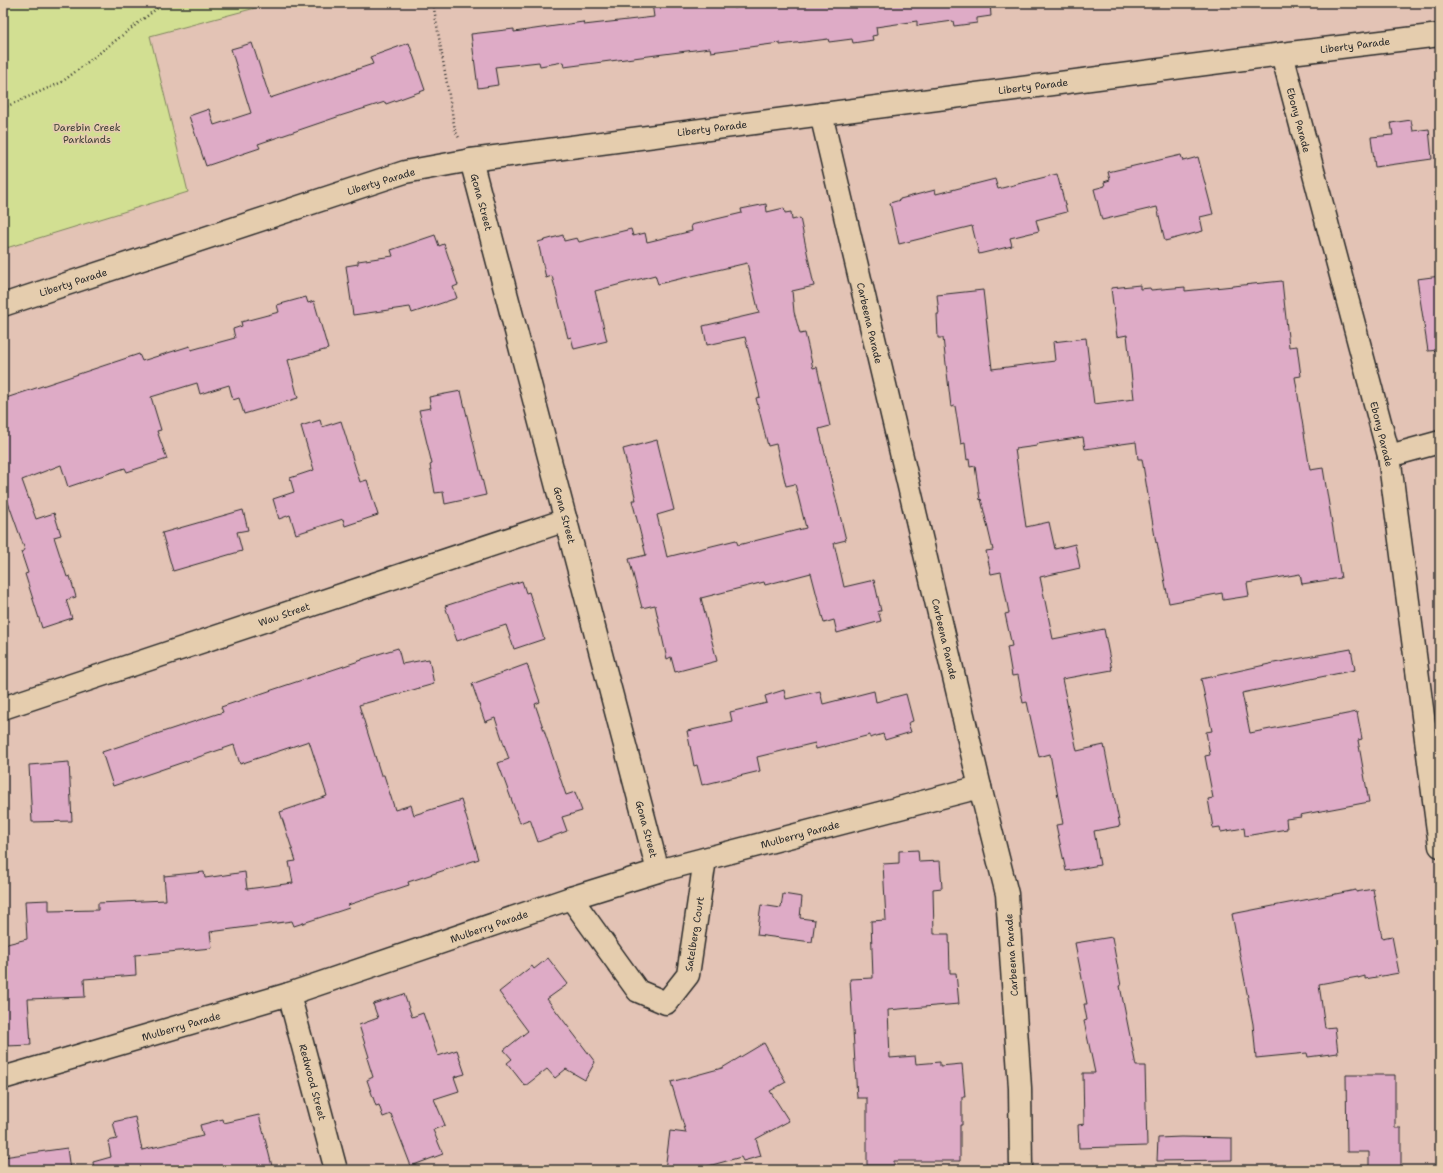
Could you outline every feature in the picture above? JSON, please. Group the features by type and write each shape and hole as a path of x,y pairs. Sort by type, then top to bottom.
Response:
{"street":[{"name":"Liberty Parade","path":"3,305 405,172 471,160 1282,54 1440,35"},
{"name":"Ebony Parade","path":"1282,54 1389,456 1440,846"},
{"name":"Carbeena Parade","path":"821,114 980,787 1007,894 1020,1088 1021,1170"},
{"name":"Gona Street","path":"471,160 658,871"},
{"path":"1389,456 1440,442"},
{"name":"Wau Street","path":"3,708 566,520"},
{"name":"Mulberry Parade","path":"3,1078 289,994 571,898 658,871 980,787"},
{"name":"Satelberg Court","path":"571,898 638,991 666,1003 688,975 706,859"},
{"name":"Redwood Street","path":"289,994 336,1170"}],"path":[{"path":"3,108 62,82 164,3"},
{"path":"433,3 455,130 471,160"}],"green space":[{"name":"Darebin Creek Parklands","path":"3,3 274,3 150,36 188,192 3,249"}],"building":[{"path":"652,3 733,3 734,8 774,3 990,3 991,16 977,18 977,23 954,26 953,21 917,26 917,21 876,27 877,35 872,36 873,40 853,43 852,39 829,42 828,39 780,45 780,43 711,52 710,48 564,67 563,62 540,66 539,62 495,67 498,85 478,88 471,34 514,29 514,32 583,22 584,25 654,17"},
{"path":"252,43 270,98 373,64 370,57 409,43 425,90 386,104 385,102 343,115 258,144 260,148 206,166 189,116 209,109 214,125 251,113 231,49"},
{"path":"1411,120 1413,131 1429,129 1432,159 1375,167 1371,137 1393,135 1391,123"},
{"path":"1181,155 1183,161 1198,157 1213,214 1200,217 1203,231 1165,241 1157,207 1102,220 1094,189 1105,186 1104,182 1110,180 1108,172"},
{"path":"1057,174 1067,212 1036,220 1039,231 1010,238 1012,246 979,254 972,226 899,244 890,203 935,190 936,194 995,179 998,189"},
{"path":"766,204 767,212 784,208 785,213 791,212 792,220 800,218 814,286 792,291 794,312 800,334 805,333 813,368 817,367 830,426 819,429 846,540 834,543 844,587 874,580 881,611 878,611 881,621 837,633 834,620 824,623 811,573 765,585 764,582 701,598 717,661 675,672 671,657 667,659 655,605 642,608 629,559 646,555 632,500 636,500 623,449 657,440 674,510 657,515 667,557 736,540 738,545 806,528 795,484 786,486 776,444 768,446 756,398 760,397 745,337 707,345 703,326 759,313 747,263 658,284 655,275 595,291 607,341 574,349 571,337 568,338 552,276 546,278 538,242 563,235 564,241 577,238 579,242 631,229 633,236 645,233 647,242 692,231 691,225 742,213 741,209"},
{"path":"435,235 439,246 444,244 458,285 453,287 457,298 412,313 410,307 353,315 346,266 358,264 358,261 393,256 391,250"},
{"path":"1440,276 1440,350 1428,351 1417,279"},
{"path":"1282,281 1289,347 1297,346 1301,376 1295,377 1310,470 1323,468 1341,578 1302,584 1300,574 1247,583 1249,596 1223,600 1222,593 1169,603 1157,542 1156,543 1142,459 1138,459 1136,442 1085,449 1083,437 1015,449 1026,527 1049,522 1055,549 1075,544 1080,568 1040,577 1053,639 1104,629 1112,670 1062,679 1077,751 1104,745 1120,826 1094,831 1100,865 1066,871 1056,825 1063,824 1050,754 1039,757 1027,702 1023,703 1018,675 1012,676 1007,647 1012,646 1005,614 1009,613 1001,572 991,574 986,551 993,550 981,499 980,500 975,466 970,467 969,459 967,460 965,443 961,444 955,406 951,407 943,338 938,338 937,314 939,314 937,295 983,290 992,369 1055,361 1053,342 1086,338 1094,404 1134,399 1127,335 1117,337 1111,288 1140,285 1140,289 1150,288 1151,290 1185,287 1185,291"},
{"path":"306,297 308,303 314,301 328,349 288,360 298,398 244,414 239,398 233,400 229,385 200,394 197,383 151,397 161,430 157,431 167,459 127,472 125,468 68,487 61,465 22,480 36,519 54,513 61,535 54,537 67,577 70,576 76,597 66,600 72,618 42,628 25,574 28,573 21,552 25,550 3,488 3,399 139,354 142,361 190,346 191,350 235,338 233,329 242,326 241,322 279,312 277,305"},
{"path":"461,391 486,495 445,504 443,492 435,493 430,465 432,464 419,410 431,408 429,397"},
{"path":"320,420 322,427 341,421 360,482 367,480 378,515 345,526 343,519 296,534 290,515 279,519 273,499 294,492 290,478 314,470 301,426"},
{"path":"243,510 248,530 237,532 242,551 173,571 162,533"},
{"path":"522,581 526,593 529,592 544,639 514,649 506,625 457,641 445,606"},
{"path":"398,648 402,664 429,659 434,684 359,705 381,775 384,775 395,810 411,805 414,815 461,800 479,859 408,882 409,885 348,905 349,908 294,926 292,921 210,932 212,948 135,955 136,975 84,979 85,997 28,999 31,1045 6,1046 3,993 3,945 27,939 25,901 49,900 49,911 98,910 98,903 166,900 164,876 204,872 205,878 245,872 247,889 293,883 289,862 296,861 280,812 327,796 309,741 240,764 234,745 113,786 102,752 223,712 221,707"},
{"path":"1351,649 1355,670 1242,693 1250,733 1357,712 1362,739 1358,740 1369,802 1300,815 1301,817 1286,819 1287,829 1245,836 1244,828 1221,832 1220,827 1213,828 1208,799 1213,798 1205,756 1210,755 1206,732 1212,731 1201,679 1274,663"},
{"path":"527,664 540,702 535,704 566,795 575,792 582,811 562,817 567,831 538,842 530,819 520,823 498,763 509,759 495,718 485,722 472,684"},
{"path":"784,690 786,699 820,691 823,704 874,691 876,702 906,694 913,721 908,723 911,732 885,740 883,734 870,738 870,735 816,749 815,743 757,757 760,771 702,785 697,765 694,766 687,731 732,721 730,712 767,703 765,696"},
{"path":"69,762 72,821 32,822 29,765"},
{"path":"918,850 919,862 940,861 942,888 933,889 934,934 949,934 950,973 956,973 959,1004 888,1010 890,1058 915,1056 916,1064 940,1062 940,1066 962,1064 965,1097 962,1097 960,1161 894,1161 894,1165 867,1165 867,1098 857,1098 850,979 873,978 871,921 886,920 883,864 899,863 899,851"},
{"path":"1373,889 1382,938 1392,936 1399,973 1365,979 1365,976 1319,984 1325,1028 1335,1027 1338,1053 1308,1057 1307,1053 1256,1058 1253,1024 1232,914 1356,890 1356,892"},
{"path":"783,894 802,897 800,918 815,920 812,942 757,935 761,905 781,908"},
{"path":"1112,937 1136,1066 1145,1066 1147,1146 1079,1148 1078,1125 1084,1124 1083,1073 1095,1073 1084,1021 1087,1020 1084,1004 1087,1004 1075,943"},
{"path":"548,958 568,984 547,999 595,1062 585,1080 566,1069 555,1078 547,1069 525,1086 507,1063 512,1059 504,1050 528,1031 499,992 532,966 534,969"},
{"path":"404,994 412,1017 423,1013 438,1056 457,1050 465,1074 454,1077 459,1091 434,1099 445,1125 433,1130 443,1154 411,1166 391,1114 383,1117 379,1105 376,1106 367,1080 373,1077 367,1058 369,1057 359,1025 378,1018 373,1004"},
{"path":"764,1043 786,1082 770,1091 789,1121 756,1139 761,1156 743,1161 741,1157 694,1170 665,1170 670,1131 686,1133 671,1082 722,1068"},
{"path":"1346,1075 1395,1075 1395,1128 1401,1128 1401,1170 1369,1170 1369,1152 1347,1152"},
{"path":"259,1115 273,1170 94,1170 93,1162 111,1157 108,1141 117,1139 113,1122 135,1117 142,1150 203,1136 200,1125 223,1119 224,1123"},
{"path":"1158,1138 1232,1138 1232,1160 1157,1161"},
{"path":"67,1148 70,1170 4,1170 3,1157"}]}
